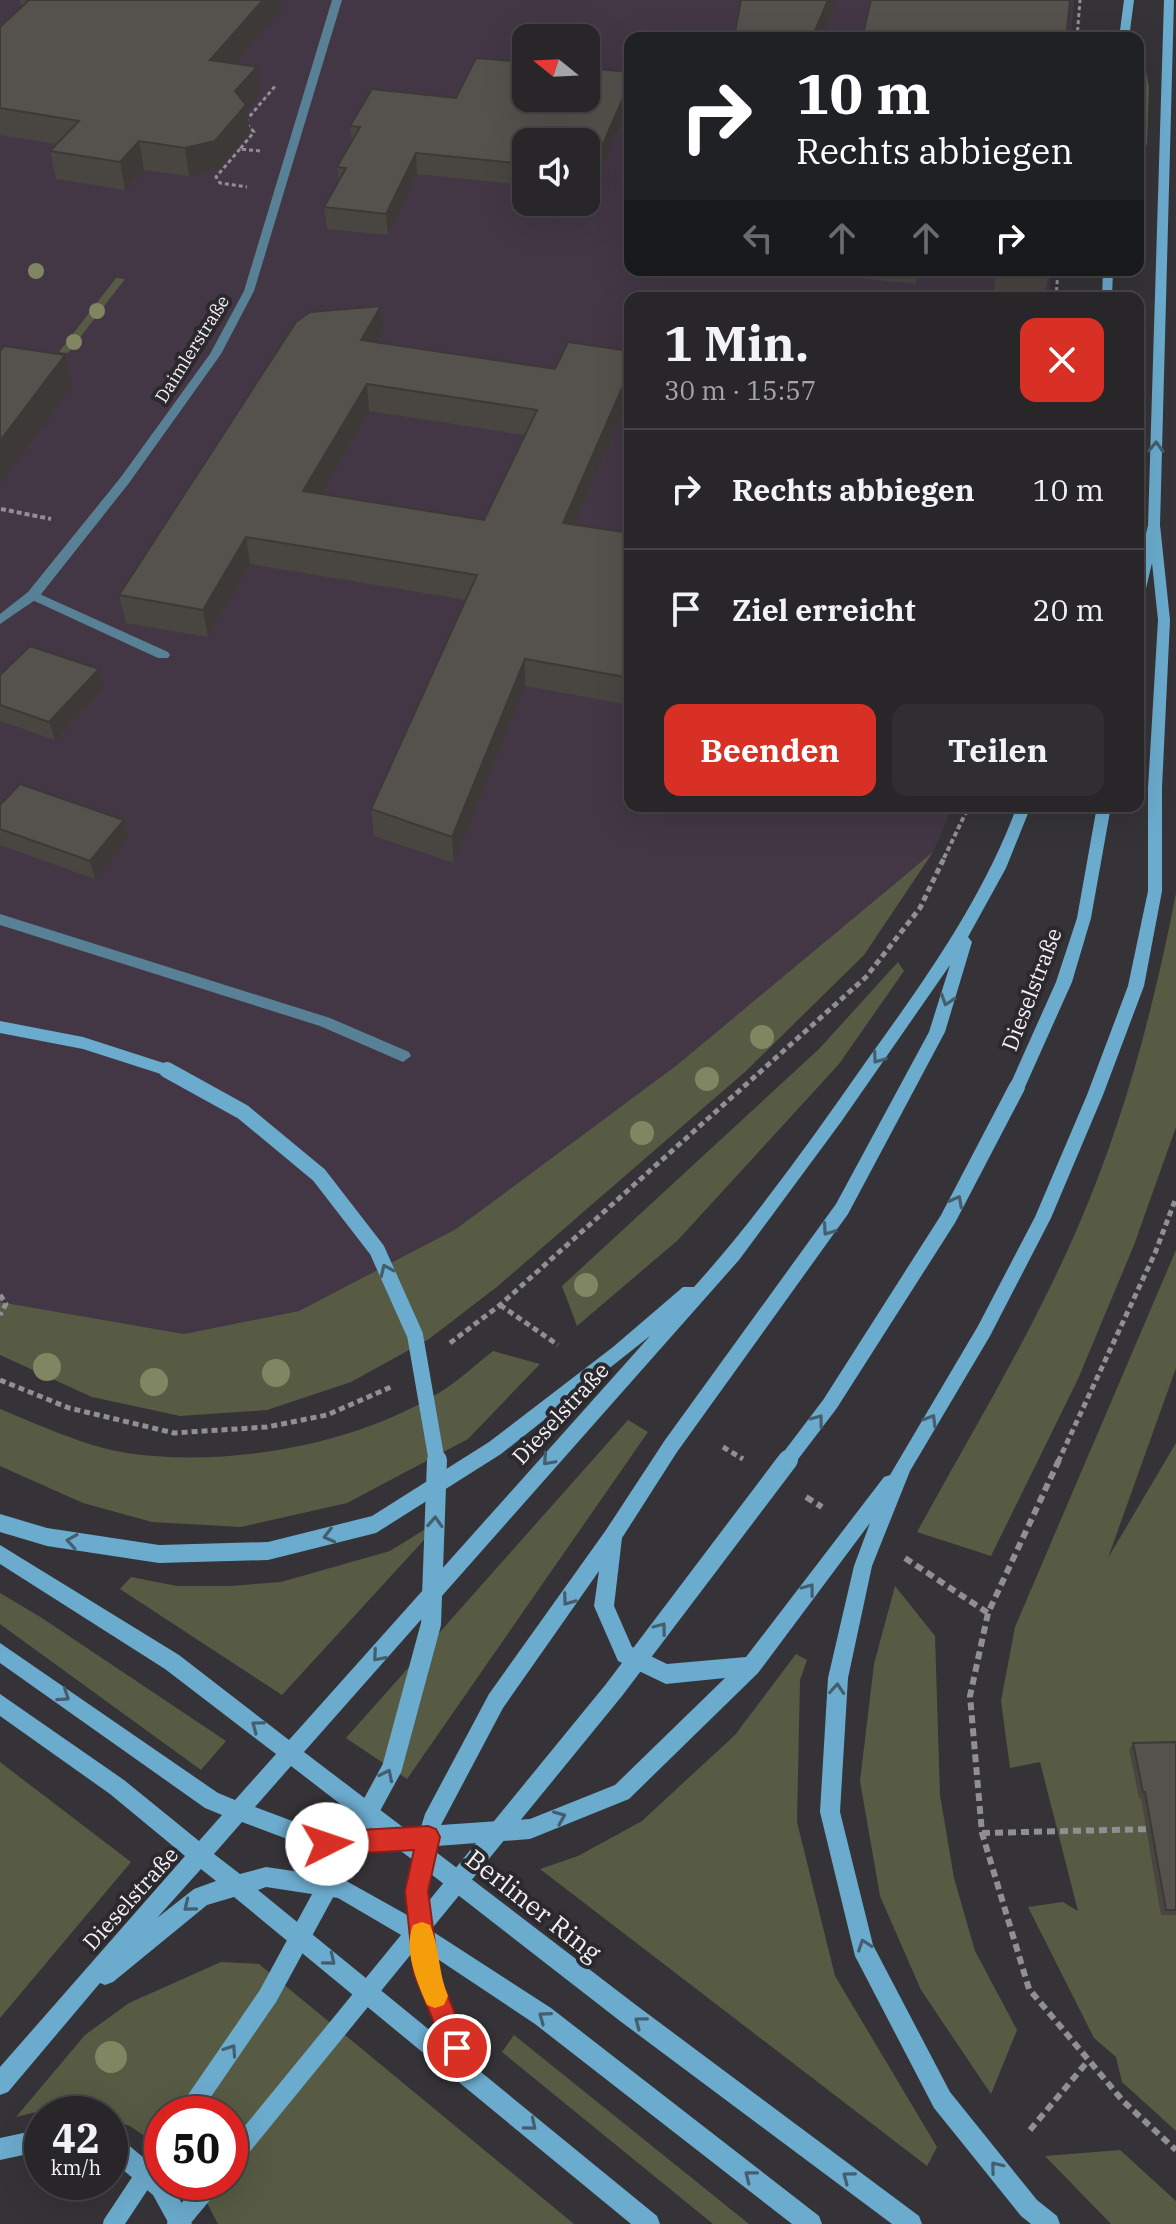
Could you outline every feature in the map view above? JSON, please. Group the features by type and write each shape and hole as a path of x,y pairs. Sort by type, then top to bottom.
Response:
{"main road":[{"path":"1125,32 1129,0"},
{"path":"426,1846 530,1829 622,1792 751,1666 902,1467 984,1331 1043,1218 1095,1095 1136,986 1155,891 1156,774 1164,620 1154,525 1170,133 1169,0"},
{"path":"1144,570 1154,525"},
{"name":"Dieselstraße","path":"66,2005 733,1255 815,1149 971,925 1011,844 1022,812"},
{"name":"Dieselstraße","path":"248,2138 614,1690 830,1404 948,1219 1017,1087 1064,982 1084,918 1103,812"},
{"path":"467,2072 427,1974 417,1891 432,1821 496,1701 613,1536 671,1446 842,1209 937,1032 971,925"},
{"path":"0,1027 83,1043 167,1070 243,1112 319,1175 377,1250 415,1335 438,1466 431,1624 392,1768 268,1996 199,2096"},
{"path":"0,1523 47,1537 159,1554 268,1551 376,1524 495,1448 619,1352 733,1255"},
{"path":"902,1467 863,1566 848,1623 838,1678 830,1812 863,1948 942,2100 1029,2208 1049,2224"},
{"path":"613,1536 604,1606 625,1654 666,1674 751,1666"},
{"name":"Berliner Ring","path":"0,1554 172,1662 404,1839 426,1846 628,2013 911,2224"},
{"path":"0,1652 212,1801 327,1844 404,1839"},
{"path":"0,1704 117,1787 649,2224"},
{"path":"0,2084 66,2005 201,1896 266,1877 341,1888 422,1936 543,2016 811,2224"},
{"path":"0,2149 24,2144"},
{"path":"128,2159 161,2187 179,2224 198,2200"},
{"path":"113,2224 144,2177"}],"street":[{"name":"Daimlerstraße","path":"0,620 33,595 88,527 215,354 249,291 337,0"},
{"path":"33,595 163,655"},
{"path":"0,919 325,1022 403,1056"}],"path":[{"path":"1077,32 1080,0"},
{"path":"280,82 245,122 254,132 216,177 220,183 282,188"},
{"path":"240,149 292,152"},
{"path":"1,509 88,527"},
{"path":"442,1349 500,1305 866,977 920,908 966,812"},
{"path":"1176,1198 1155,1253 988,1613 970,1696 982,1833 1029,1989 1123,2101 1176,2150"},
{"path":"0,1295 6,1304 0,1315"},
{"path":"500,1305 558,1345"},
{"path":"0,1380 69,1408 174,1433 267,1427 327,1415 396,1385"},
{"path":"905,1558 988,1613"},
{"path":"982,1833 1161,1829"},
{"path":"1030,2130 1088,2061"}],"shaded area":[{"path":"0,0 1074,0 1071,32 624,32 624,276 1051,276 1049,292 624,292 624,812 950,812 933,852 677,1065 456,1229 299,1311 184,1334 0,1302"}],"green space":[{"path":"1144,61 1149,87 1147,145 1144,146"},
{"path":"116,278 125,279 68,353 59,352"},
{"path":"933,852 864,955 746,1071 498,1286 429,1339 351,1382 267,1410 180,1416 92,1397 0,1355 0,1302 184,1334 299,1311 456,1229 677,1065"},
{"path":"1176,893 1176,1127 1134,1245 1078,1379 991,1556 917,1532 1038,1312 1092,1194 1135,1068"},
{"path":"898,962 904,971 839,1064 678,1240 577,1326 562,1286 819,1049"},
{"path":"1176,1250 1176,1368 1108,1558 1176,1443 1176,2131 1122,2082 1116,2057 1094,2038 1028,1907 1063,1902 1078,1911 1040,1762 1010,1768 1001,1701 1015,1627"},
{"path":"493,1351 540,1364 468,1439 347,1503 241,1527 152,1522 83,1503 0,1466 0,1409 78,1440 127,1453 166,1457 249,1454 291,1448 373,1425 445,1389"},
{"path":"628,1420 648,1432 407,1779 346,1738"},
{"path":"445,1517 282,1695 120,1589 131,1577 177,1586 281,1582 390,1551"},
{"path":"895,1586 935,1636 940,1795 954,1878 975,1951 1017,2030 991,2094 921,1990 880,1896 860,1781 874,1664"},
{"path":"0,1593 226,1741 201,1770 0,1624"},
{"path":"796,1654 807,1660 800,1680 797,1822 835,1976 937,2147 927,2166 540,1869 578,1856 642,1821 735,1735"},
{"path":"0,1762 131,1862 0,2018"},
{"path":"221,1962 259,1964 574,2224 218,2224 205,2200 248,2200 248,2096 144,2096 144,2136 128,2125 128,2096 34,2096 85,2035 129,2003"},
{"path":"514,2035 749,2224 713,2224 502,2052"},
{"path":"1120,2150 1176,2201 1176,2224 1111,2224 1045,2156"}],"building":[{"path":"29,0 263,0 210,60 257,67 235,91 246,105 215,141 185,148 139,141 120,162 50,151 79,121 0,108 0,27"},
{"path":"741,0 828,0 815,32 735,32"},
{"path":"871,0 1070,0 1067,32 863,32"},
{"path":"476,58 512,61 512,112 600,112 600,69 624,71 624,96 600,151 600,128 512,128 512,163 416,153 386,214 324,207 346,168 337,167 360,127 350,126 372,89 456,98"},
{"path":"381,306 361,340 555,369 568,342 624,350 624,384 563,523 624,532 624,677 525,659 452,837 371,809 477,575 246,537 203,610 119,595 296,322 310,312","holes":["367,384 537,410 484,520 303,491"]},
{"path":"4,346 65,355 0,441 0,351"},
{"path":"30,646 99,669 49,722 0,705 0,675"},
{"path":"20,784 124,820 90,861 0,829 0,805"},
{"path":"1176,1742 1176,1910 1166,1910 1133,1743"}],"slow traffic":[{"path":"422,1934 427,1974 435,1996"}],"route":[{"path":"327,1844 428,1837 417,1891 427,1974 457,2048"}]}
